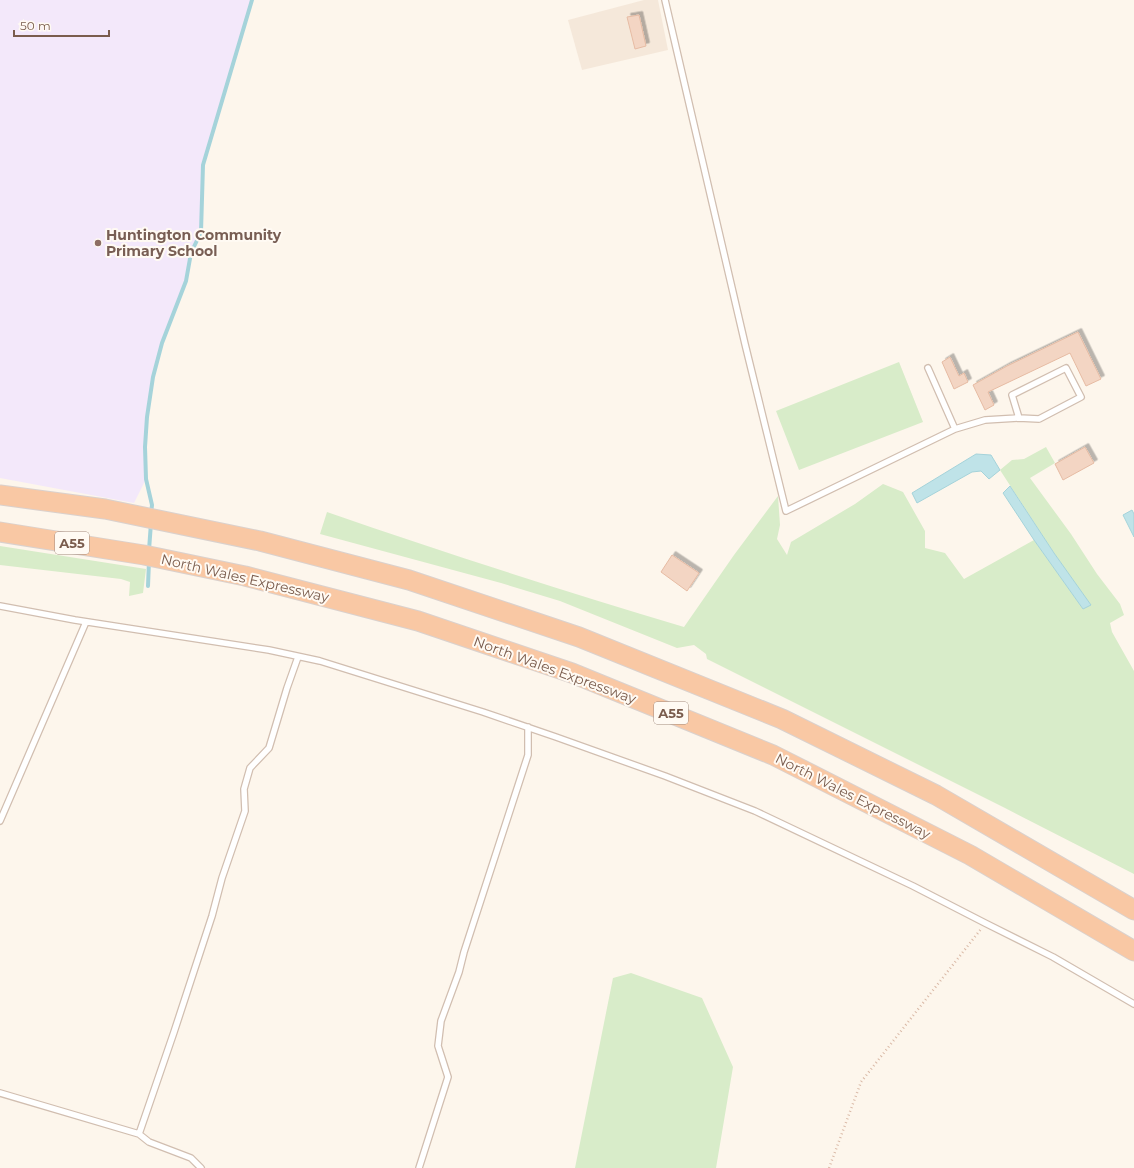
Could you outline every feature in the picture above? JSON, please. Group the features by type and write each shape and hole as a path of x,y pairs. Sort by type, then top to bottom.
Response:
{"highway":[{"name":"A55","path":"0,495 105,509 260,541 409,580 579,637 782,720 908,781 936,795 1134,910"},
{"name":"North Wales Expressway","path":"0,532 144,555 245,576 418,621 580,676 773,755 970,855 1134,951"}],"lane":[{"path":"665,0 786,511 955,429 986,420 1019,418 1038,419 1081,397 1066,368 1012,395 1019,418"},
{"path":"928,368 955,429"},
{"path":"0,606 86,622 269,650 320,661 528,727 665,776 755,811 913,886 986,923 1053,958 1134,1004"},
{"path":"0,821 86,622"},
{"path":"139,1134 212,916 222,878 245,810 244,788 250,768 269,748 298,657"},
{"path":"419,1168 448,1077 438,1046 442,1021 528,755 528,727"},
{"path":"0,1093 139,1134 149,1142 191,1158 201,1168"}],"path":[{"path":"829,1168 861,1082 986,923"}],"shaded area":[{"name":"Huntington Community Primary School","path":"0,0 252,0 203,165 201,232 191,253 186,281 162,343 153,377 147,417 145,447 146,479 134,503 0,478"},
{"path":"644,0 658,0 668,50 582,70 568,20"}],"green space":[{"path":"899,362 923,422 799,470 776,411"},
{"path":"1046,447 1055,463 1030,478 1071,534 1097,574 1120,604 1124,615 1110,623 1112,632 1134,671 1134,874 707,659 706,654 694,645 677,648 560,601 501,583 320,534 327,512 594,600 684,627 734,555 778,496 780,525 777,539 787,555 791,542 855,504 883,484 903,492 925,531 925,548 945,553 964,579 1034,540 1083,609 1090,604 1054,553 1000,470 1012,460 1024,459"},
{"path":"0,546 146,569 143,593 129,596 130,582 121,579 0,565"},
{"path":"631,973 702,998 733,1067 716,1168 575,1168 613,978"}],"water":[{"path":"976,454 991,455 1000,470 989,479 981,471 972,472 917,503 912,493"},
{"path":"1010,486 1054,553 1091,605 1083,609 1034,540 1003,493"},
{"path":"1132,510 1134,514 1134,537 1123,515"}],"building":[{"path":"639,15 646,46 635,49 627,17"},
{"path":"1078,332 1101,379 1086,386 1070,353 988,392 994,405 985,410 973,385 1007,366"},
{"path":"950,357 959,376 964,373 968,382 954,389 942,362"},
{"path":"1085,447 1094,463 1063,480 1055,464"},
{"path":"672,555 699,573 687,591 661,572"}],"waterway":[{"path":"151,514 152,505 146,479 145,447 147,417 153,377 162,343 186,281 191,253 201,232 203,165 252,0"},
{"path":"149,550 151,523"},
{"path":"148,586 149,561"}],"place":[{"name":"Huntington Community Primary School","path":"98,243"}]}
